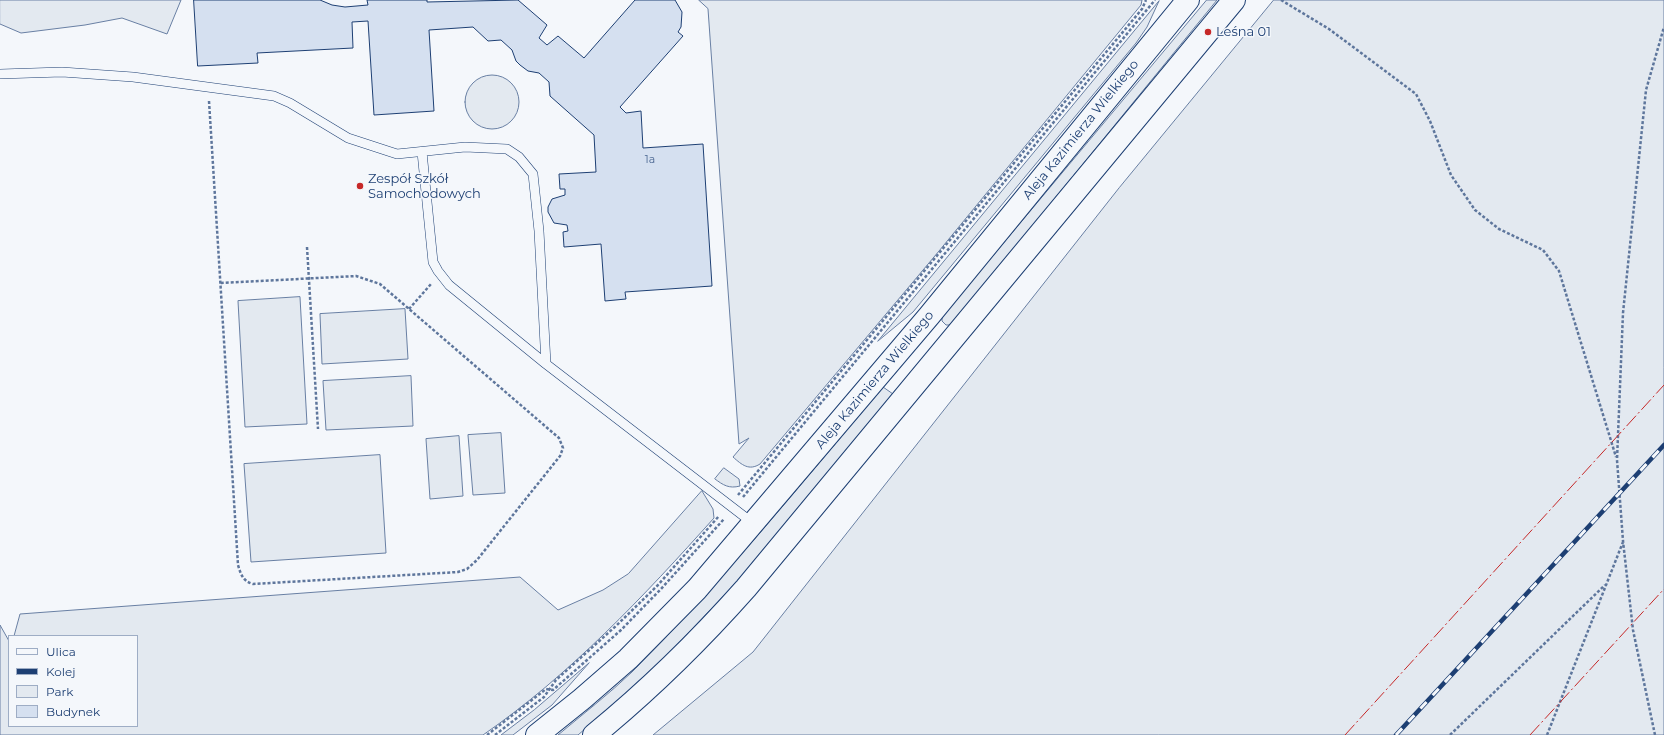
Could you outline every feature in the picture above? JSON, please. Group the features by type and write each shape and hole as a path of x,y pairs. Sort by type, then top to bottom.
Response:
{"main road":[{"name":"Aleja Kazimierza Wielkiego","path":"537,735 582,699 662,626 754,524 910,338 1188,0"},
{"path":"594,735 651,687 731,605 1234,0"},
{"path":"910,338 934,361"}],"lane":[{"path":"0,74 62,72 133,77 274,96 290,103 348,138 397,154 465,147 507,149 519,157 533,174 539,231 546,364"},
{"path":"422,152 433,262 440,275 449,285 546,364 754,524"}],"path":[{"path":"494,735 544,697 556,680 617,625 658,585 731,507 1137,15 1146,0"},
{"path":"487,735 546,689 553,690 621,630 661,589 1155,0"},
{"path":"1281,0 1329,29 1416,94 1430,121 1451,176 1475,210 1499,229 1543,250 1559,271 1617,460"},
{"path":"1655,735 1633,630 1623,540 1617,460 1623,313 1646,98 1664,27"},
{"path":"208,86 238,565 246,582 253,584 458,572 467,569 477,560 560,456 563,448 559,438 380,284 356,276 221,283"},
{"path":"307,247 318,429"},
{"path":"409,309 440,275"},
{"path":"1547,735 1623,540"},
{"path":"1450,735 1605,585"}],"green space":[{"path":"0,0 181,0 167,34 122,18 85,25 21,33 0,24"},
{"path":"699,0 1142,0 1141,5 939,251 760,464 752,467 743,465 733,457 749,438 739,444 708,9"},
{"path":"1207,0 1217,0 957,318 950,325 946,325 942,321 942,317"},
{"path":"1274,0 1664,0 1664,735 653,735 753,652 1119,188"},
{"path":"1159,1 1147,27 1136,43 913,312 878,341"},
{"path":"492,75 502,77 511,83 517,92 519,102 517,112 511,121 502,127 492,129 482,127 473,121 467,112 465,102 467,92 473,83 482,77"},
{"path":"300,297 307,424 245,427 238,301"},
{"path":"405,309 408,359 322,364 320,314"},
{"path":"411,376 413,426 326,430 323,381"},
{"path":"883,387 893,394 777,536 730,589 646,676 578,735 558,735 632,672 698,603"},
{"path":"501,433 505,493 473,495 468,435"},
{"path":"459,436 463,496 430,499 426,439"},
{"path":"380,455 386,553 251,562 244,464"},
{"path":"724,468 739,479 740,486 726,486 715,479"},
{"path":"702,491 713,509 714,518 661,576 576,661 515,712 483,735 0,735 0,625 8,639 8,727 138,727 138,635 14,635 20,614 520,577 558,610 603,590 628,574"},
{"path":"589,663 552,705 513,735 501,735 534,710"}],"building":[{"path":"194,0 320,0 332,5 345,7 368,5 367,0 427,0 427,2 518,0 547,25 539,38 547,45 558,36 584,58 635,0 675,0 682,12 681,27 678,32 683,36 620,107 626,113 641,111 643,148 703,144 712,286 625,292 626,299 605,301 601,244 564,247 563,232 568,231 567,225 554,223 548,212 548,207 552,199 565,195 565,189 560,189 559,174 596,172 594,135 550,96 549,82 539,73 528,71 520,65 516,61 512,50 501,40 488,41 473,27 429,30 434,111 374,115 368,21 352,22 353,48 257,53 258,63 198,66"}],"railway":[{"path":"1396,735 1664,445"}],"power":[{"path":"1345,735 1664,385"},
{"path":"1530,735 1664,589"}],"place":[{"name":"Leśna 01","path":"1208,32"},
{"name":"Zespół Szkół Samochodowych","path":"360,186"}]}
